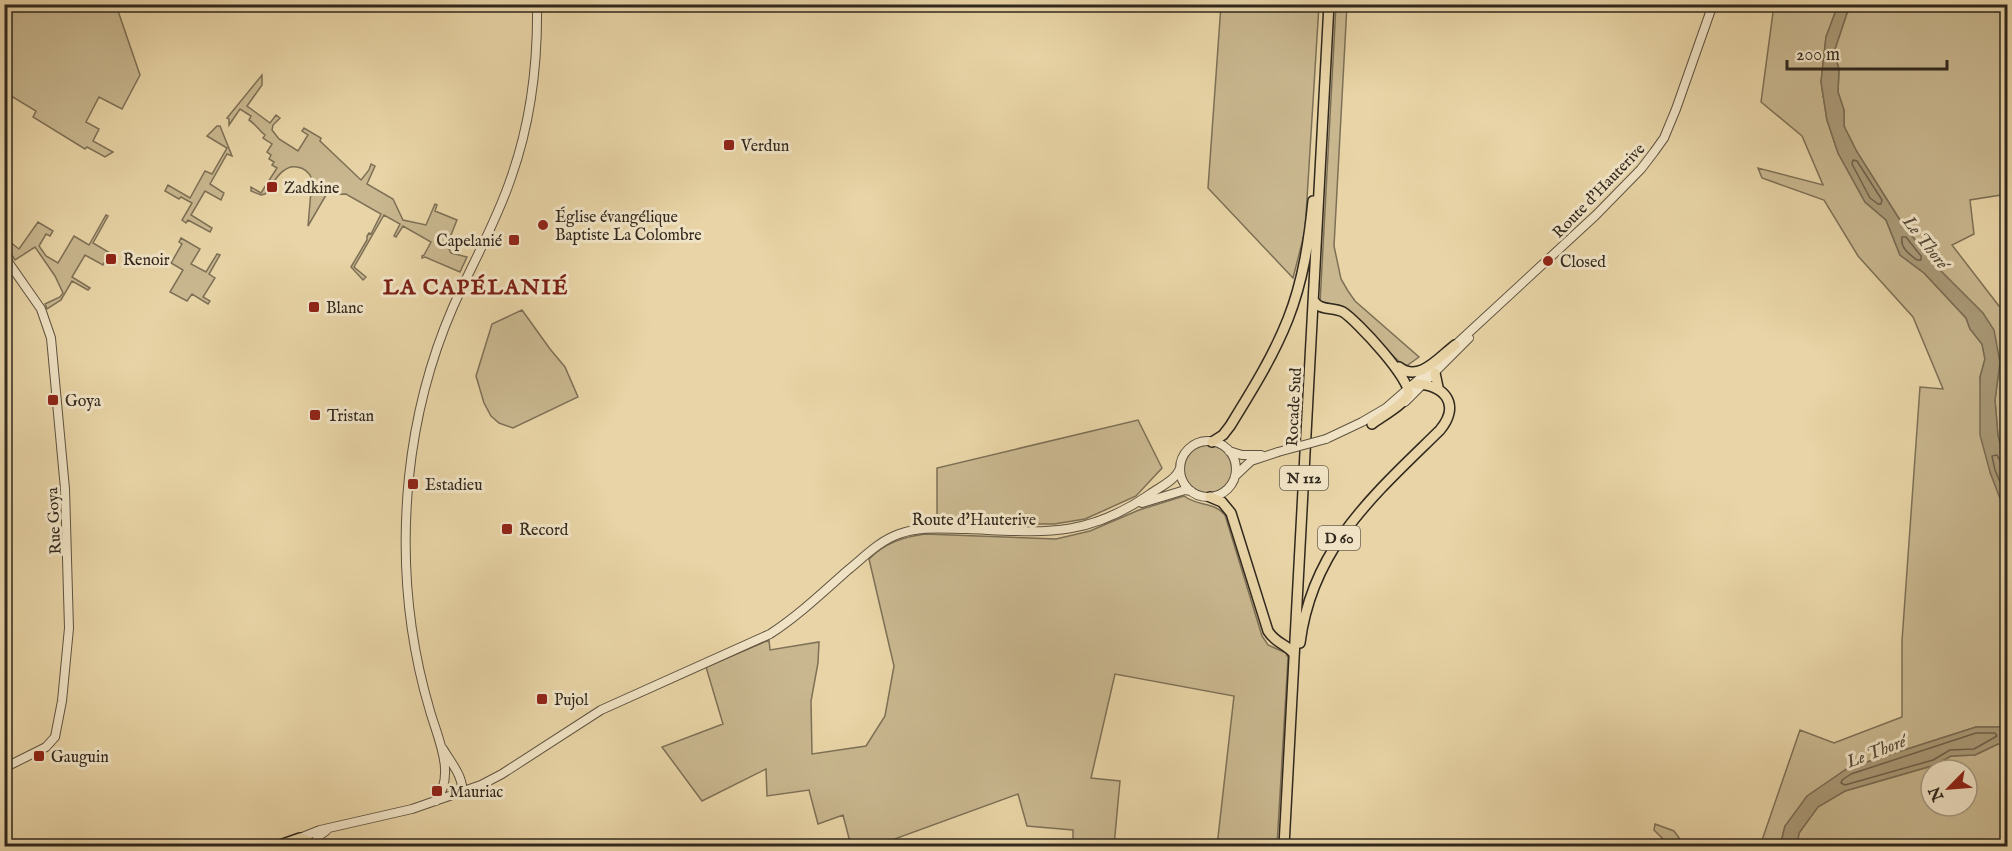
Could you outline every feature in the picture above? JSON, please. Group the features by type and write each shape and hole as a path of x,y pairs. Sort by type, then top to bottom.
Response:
{"main road":[{"name":"Rocade Sud","path":"1284,846 1329,4"},
{"path":"1212,442 1223,435 1230,426 1276,345 1288,318 1307,247 1323,121"},
{"path":"1314,301 1318,306 1337,310 1347,315 1403,370 1415,373 1425,369 1455,345"},
{"path":"1388,357 1404,378 1416,385 1438,387"},
{"name":"D 60","path":"1290,741 1302,632 1307,607 1317,579 1335,544 1366,503 1446,423 1450,409 1448,400 1438,387 1435,373"},
{"path":"1372,424 1403,401 1416,385"},
{"path":"1210,497 1222,502 1230,513 1270,635 1294,654"},
{"path":"277,846 308,841 312,846"}],"street":[{"path":"441,746 463,785 457,795 447,794 444,784 445,770 441,746 420,675 408,603 405,526 410,468 420,410 436,354 452,309 501,205 523,139 536,62 537,4"},
{"name":"Route d'Hauterive","path":"294,842 320,830 436,801 481,785 502,774 601,710 770,634 793,618 882,542 907,531 928,529 1041,532 1088,526 1132,506 1185,490 1210,497 1223,493 1248,463 1265,455 1353,432 1372,424 1399,408 1416,385 1455,345 1596,215 1654,153 1664,138 1676,109 1713,4"},
{"name":"Rue Goya","path":"4,256 41,309 51,338 65,489 69,628 63,701 55,737 46,747 4,768"},
{"name":"Route d'Hauterive","path":"1326,439 1375,415 1435,373 1498,306"},
{"name":"Route d'Hauterive","path":"1132,506 1177,474 1184,456 1198,443 1212,442 1242,455 1265,455"},
{"path":"1229,451 1233,458 1235,476"},
{"path":"1180,468 1181,477 1191,491"},
{"path":"458,775 481,785"},
{"path":"436,801 444,784"},
{"path":"312,846 319,836 333,828"}],"shaded area":[{"path":"4,5 116,5 140,75 122,109 99,97 86,122 99,129 93,141 113,152 105,157 87,147 85,149 33,117 36,111 8,94 5,99"},
{"path":"1221,5 1319,5 1305,231 1293,278 1208,188"},
{"path":"1336,5 1347,5 1334,246 1341,279 1355,301 1419,357 1405,367 1339,305 1320,303"},
{"path":"1774,5 1838,5 1826,37 1821,82 1827,120 1838,153 1865,202 1886,220 1900,255 1924,273 1966,318 1970,329 1982,344 1985,359 1980,377 1990,472 2008,517 2007,727 1976,727 1848,768 1785,826 1780,846 1760,846 1800,730 1834,743 1902,717 1902,641 1920,387 1943,389 1913,317 1858,256 1824,200 1762,178 1758,168 1823,185 1802,136 1761,102"},
{"path":"1853,5 2007,5 2007,194 1970,200 1974,234 1952,245 1999,306 2007,309 2007,467 1998,436 1995,400 2000,362 1939,269 1903,225 1857,152 1844,126 1844,110 1838,92 1839,69 1834,52 1847,13"},
{"path":"262,75 262,85 247,106 270,123 276,115 280,118 273,125 272,130 279,139 298,151 308,135 302,131 304,128 321,138 320,141 361,180 371,164 375,166 367,184 393,199 403,220 426,225 435,204 437,205 435,211 457,220 447,245 451,253 467,257 460,272 425,257 422,258 431,242 403,226 396,237 394,236 400,224 384,215 354,267 366,277 363,280 351,267 381,214 346,194 326,195 308,226 312,179 310,174 297,167 282,172 265,194 261,195 251,191 251,187 261,193 277,168 272,165 274,162 269,159 271,155 267,152 272,144 263,138 265,135 249,120 251,116 240,109 229,125 227,118"},
{"path":"217,126 220,126 232,156 227,154 210,184 224,193 221,200 205,191 191,215 212,228 210,232 188,220 186,223 182,220 192,203 165,191 168,185 190,198 205,171 212,174 227,148 207,136"},
{"path":"106,215 108,216 93,243 110,253 103,265 85,255 72,277 90,288 88,290 72,281 61,300 47,309 45,304 60,297 63,293 55,276 35,247 15,260 5,244 5,238 19,249 38,222 53,231 50,236 46,234 39,246 46,256 58,263 74,236 89,245"},
{"path":"181,238 200,249 191,264 206,272 217,254 220,255 209,274 215,278 203,297 210,301 208,304 192,294 187,301 170,292 183,270 171,263 182,244 179,242"},
{"path":"522,310 565,367 578,397 513,428 499,423 491,416 484,403 476,376 492,324"},
{"path":"1138,420 1162,468 1136,496 1085,519 1054,524 937,524 937,468"},
{"path":"1208,445 1225,452 1232,469 1225,486 1208,493 1191,486 1184,469 1191,452"},
{"path":"1184,496 1216,508 1225,515 1262,636 1268,645 1286,653 1288,658 1277,846 1217,846 1234,696 1115,674 1091,778 1120,781 1114,846 1073,846 1073,830 1027,826 1018,794 879,846 851,846 843,815 818,824 809,790 767,796 766,769 702,801 662,747 723,724 706,667 769,640 770,650 819,642 818,663 811,701 812,754 866,746 885,716 894,666 869,559 875,553 895,542 925,534 1056,539 1090,531 1139,510"},
{"path":"1998,744 2007,744 2007,846 1797,846 1799,833 1818,806 1845,791 1919,770 1919,818 1979,818 1979,758 1947,758 1975,755"},
{"path":"1655,824 1674,831 1685,846 1670,846 1654,830"}],"water":[{"path":"1838,5 1853,5 1847,13 1834,52 1839,69 1838,92 1844,110 1844,126 1857,152 1903,225 1939,269 1983,313 1994,330 2000,362 1995,400 1998,436 2007,467 2007,517 1990,472 1980,435 1980,377 1985,359 1982,344 1970,329 1966,318 1924,273 1900,255 1886,220 1865,202 1838,153 1827,120 1821,82 1826,37"},
{"path":"1976,727 2007,727 2007,744 1998,744 1975,755 1919,758 1919,770 1845,791 1818,807 1799,833 1797,846 1780,846 1785,826 1807,796 1848,768"}],"place":[{"name":"Verdun","path":"729,145"},
{"name":"Zadkine","path":"272,187"},
{"name":"Église évangélique Baptiste La Colombre","path":"543,225"},
{"name":"Capelanié","path":"514,240"},
{"name":"Renoir","path":"111,259"},
{"name":"Closed","path":"1548,261"},
{"name":"Blanc","path":"314,307"},
{"name":"Goya","path":"53,400"},
{"name":"Tristan","path":"315,415"},
{"name":"Estadieu","path":"413,484"},
{"name":"Record","path":"507,529"},
{"name":"Pujol","path":"542,699"},
{"name":"Gauguin","path":"39,756"},
{"name":"Mauriac","path":"437,791"}],"district":[{"name":"LA CAPÉLANIÉ","path":"476,286"}],"water label":[{"name":"Le Thoré","path":"1926,242"},
{"name":"Le Thoré","path":"1876,751"}]}
